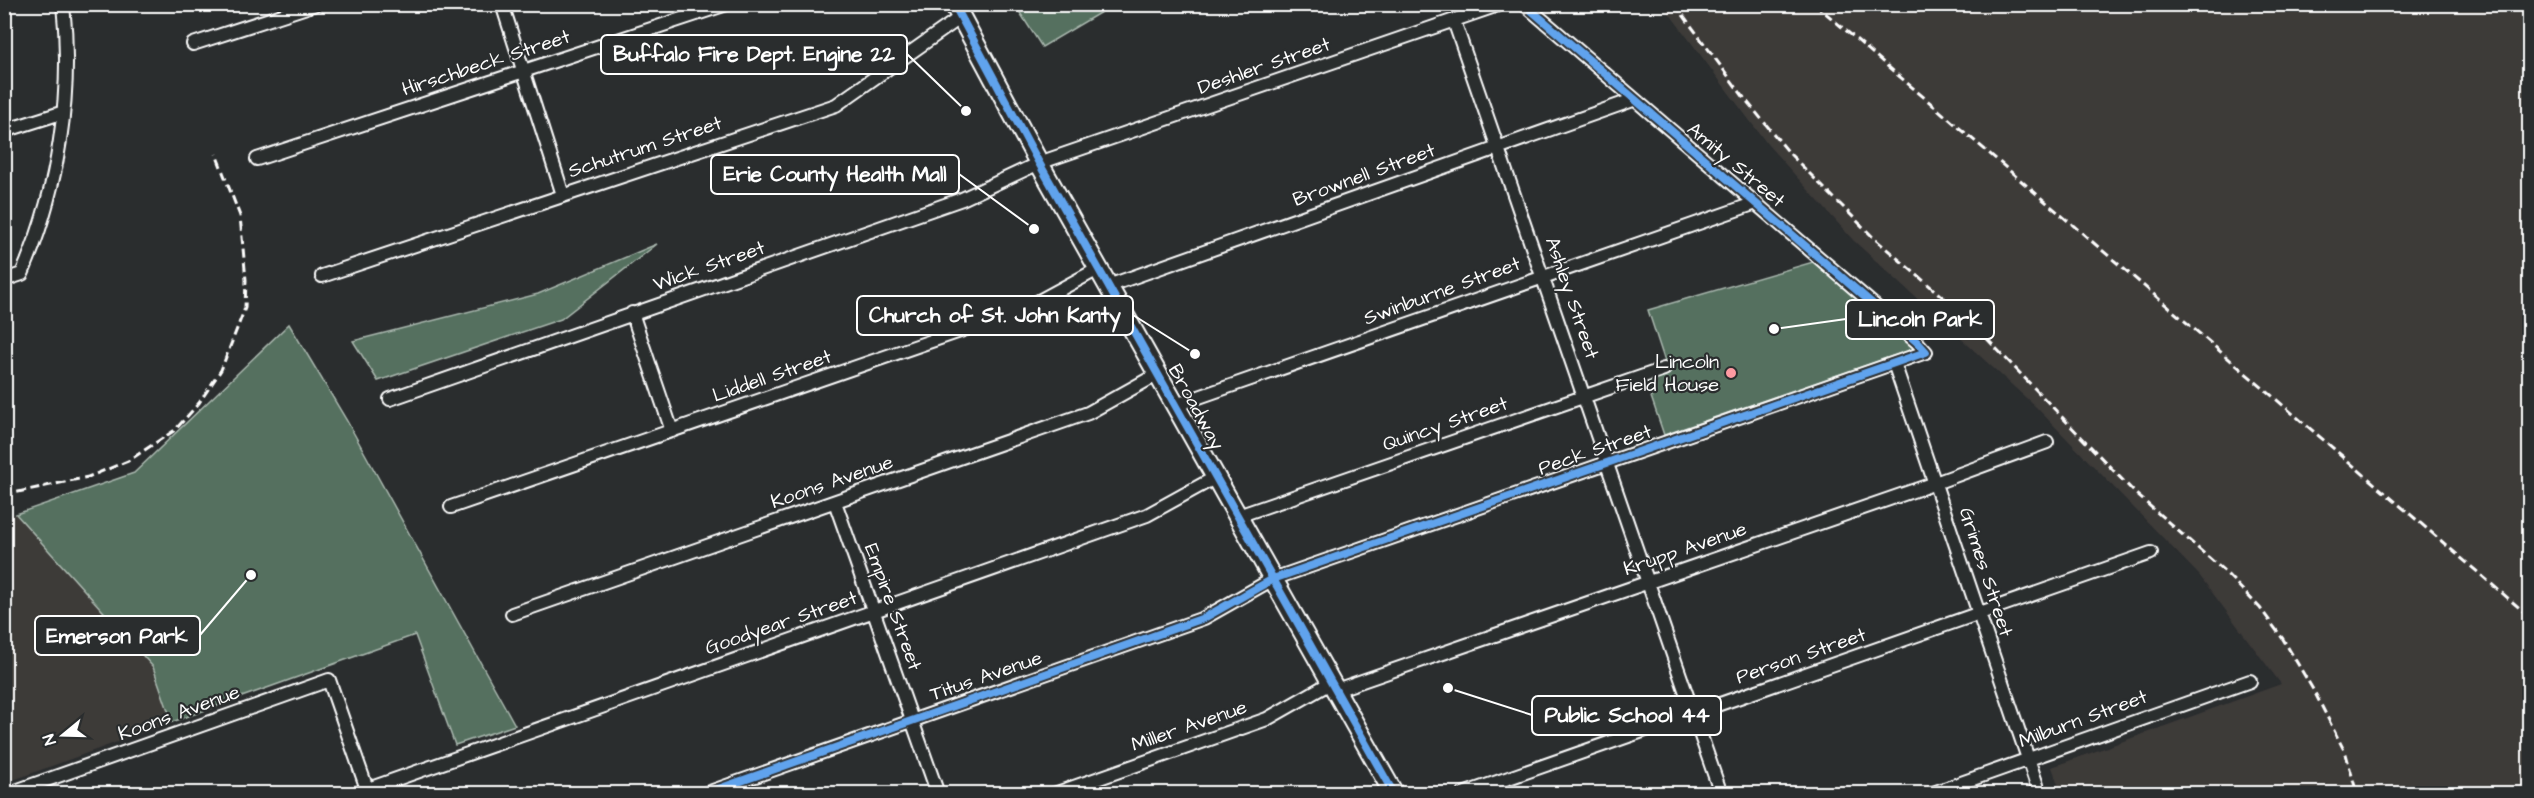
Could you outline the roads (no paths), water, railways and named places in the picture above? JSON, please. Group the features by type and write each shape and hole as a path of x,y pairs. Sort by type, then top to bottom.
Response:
{"main road":[{"name":"Broadway","path":"958,11 1108,286 1394,794"}],"street":[{"path":"4,280 22,274 36,239 54,173 62,113 65,48 63,4"},
{"path":"193,44 316,4"},
{"path":"502,4 563,195"},
{"name":"Hirschbeck Street","path":"257,159 727,4"},
{"name":"Deshler Street","path":"1040,163 1502,4"},
{"name":"Amity Street","path":"1524,4 1926,352"},
{"name":"Schutrum Street","path":"322,276 836,105 958,11"},
{"name":"Ashley Street","path":"1454,21 1544,276 1721,794"},
{"name":"Brownell Street","path":"1108,286 1634,100"},
{"path":"4,131 62,113"},
{"name":"Wick Street","path":"390,399 963,199 1040,163"},
{"name":"Swinburne Street","path":"1176,405 1756,203"},
{"name":"Liddell Street","path":"451,507 1024,309 1098,268"},
{"path":"632,313 672,431"},
{"name":"Peck Street","path":"1273,579 1926,352"},
{"name":"Grimes Street","path":"1894,363 2040,794"},
{"name":"Quincy Street","path":"1238,516 1664,369"},
{"name":"Koons Avenue","path":"512,614 1088,413 1158,374"},
{"name":"Krupp Avenue","path":"1334,686 1649,582 2047,442"},
{"name":"Goodyear Street","path":"354,794 1148,515 1216,477"},
{"name":"Empire Street","path":"835,502 938,794"},
{"name":"Person Street","path":"1463,794 1980,615 2151,553"},
{"name":"Titus Avenue","path":"704,794 1204,618 1273,579"},
{"name":"Koons Avenue","path":"7,794 329,680 368,789"},
{"name":"Milburn Street","path":"1930,794 2250,681"},
{"name":"Miller Avenue","path":"1054,794 1267,719 1334,686"}],"railway":[{"path":"1675,4 1745,99 1791,155 1875,239 1966,317 2136,494 2223,570 2260,608 2283,639 2315,693 2346,754 2357,794"},
{"path":"1815,4 2530,617"},
{"path":"4,495 88,477 128,461 175,430 199,403 221,370 245,308 246,280 240,216 216,154"}],"place":[{"name":"Buffalo Fire Dept. Engine 22","path":"966,111"},
{"name":"Erie County Health Mall","path":"1034,229"},
{"name":"Lincoln Park","path":"1774,329"},
{"name":"Church of St. John Kanty","path":"1195,354"},
{"name":"Lincoln Field House","path":"1731,373"},
{"name":"Emerson Park","path":"251,575"},
{"name":"Public School 44","path":"1448,688"}]}
